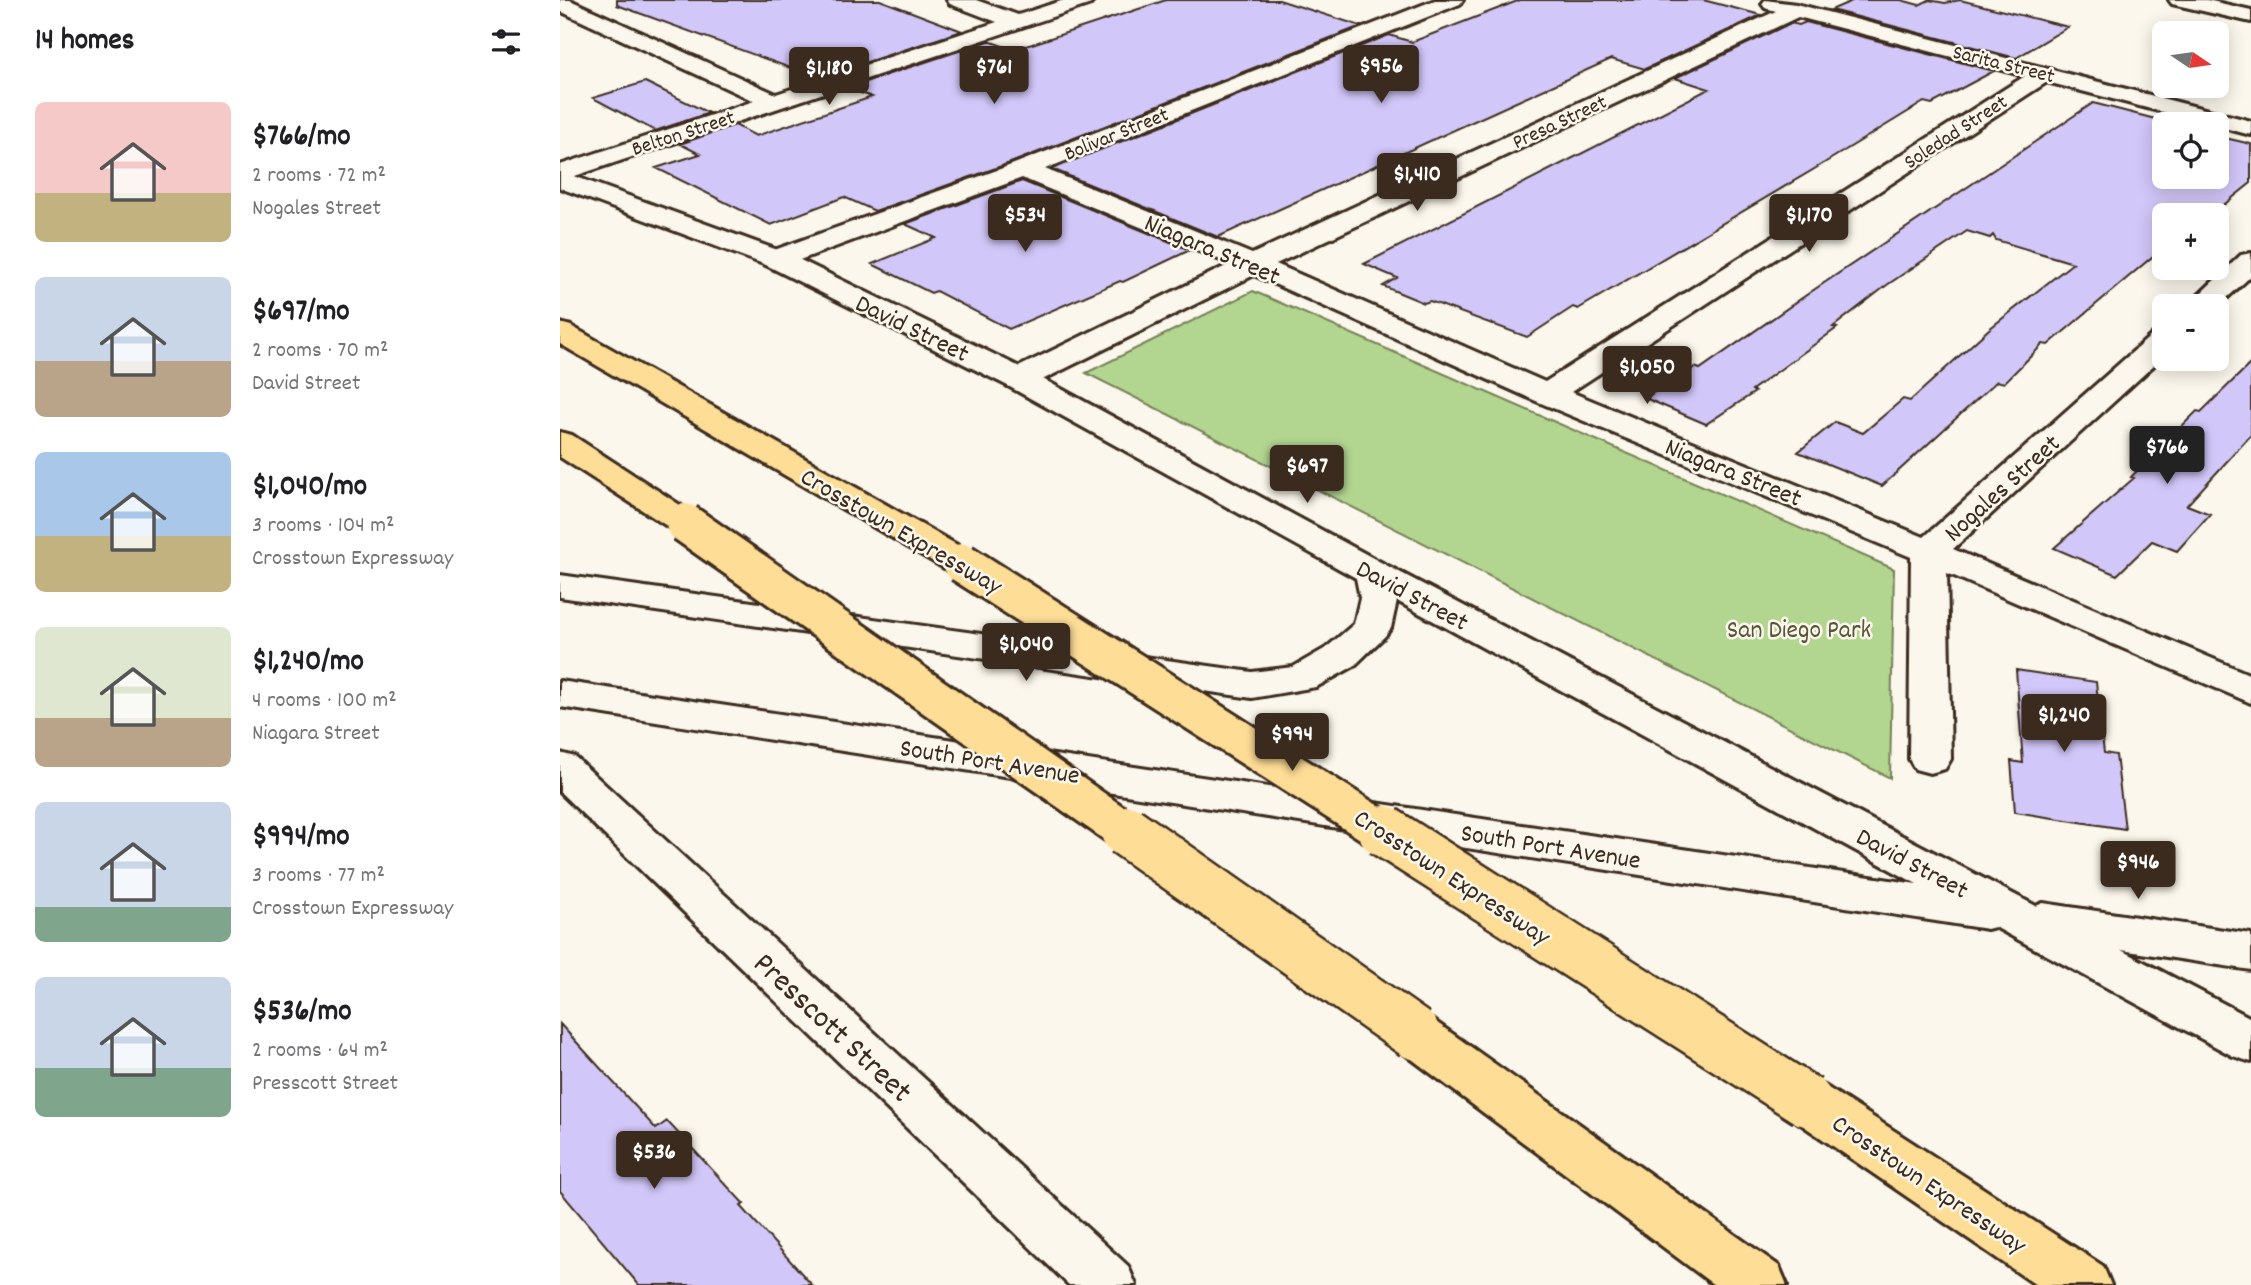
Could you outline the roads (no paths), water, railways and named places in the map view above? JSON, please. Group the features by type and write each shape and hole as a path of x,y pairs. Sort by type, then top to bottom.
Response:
{"highway":[{"name":"Crosstown Expressway","path":"560,332 961,563 1807,1101 2083,1285"},
{"path":"560,442 685,523 1415,1034 1759,1285"}],"street":[{"path":"957,0 1017,22"},
{"name":"Belton Street","path":"560,173 1084,0"},
{"name":"Bolivar Street","path":"776,259 1023,169 1453,0"},
{"name":"Sarita Street","path":"1757,0 2251,128"},
{"path":"2179,0 2251,16"},
{"path":"560,3 775,102"},
{"name":"Presa Street","path":"1019,379 1253,264 1796,10"},
{"name":"Soledad Street","path":"1547,394 2046,73"},
{"name":"Niagara Street","path":"1023,169 1253,264 1547,394 1929,552 2251,690"},
{"name":"David Street","path":"560,179 776,259 1019,379 1373,573 2251,1042"},
{"path":"2214,294 2251,261"},
{"name":"Nogales Street","path":"1930,759 1929,552 2152,351"},
{"path":"560,586 1252,685 1302,678 1340,657 1372,628 1379,598 1373,573"},
{"name":"South Port Avenue","path":"560,694 2251,952"},
{"name":"Presscott Street","path":"560,767 1108,1285"}],"park label":[{"name":"San Diego Park","path":"1799,628"}]}
